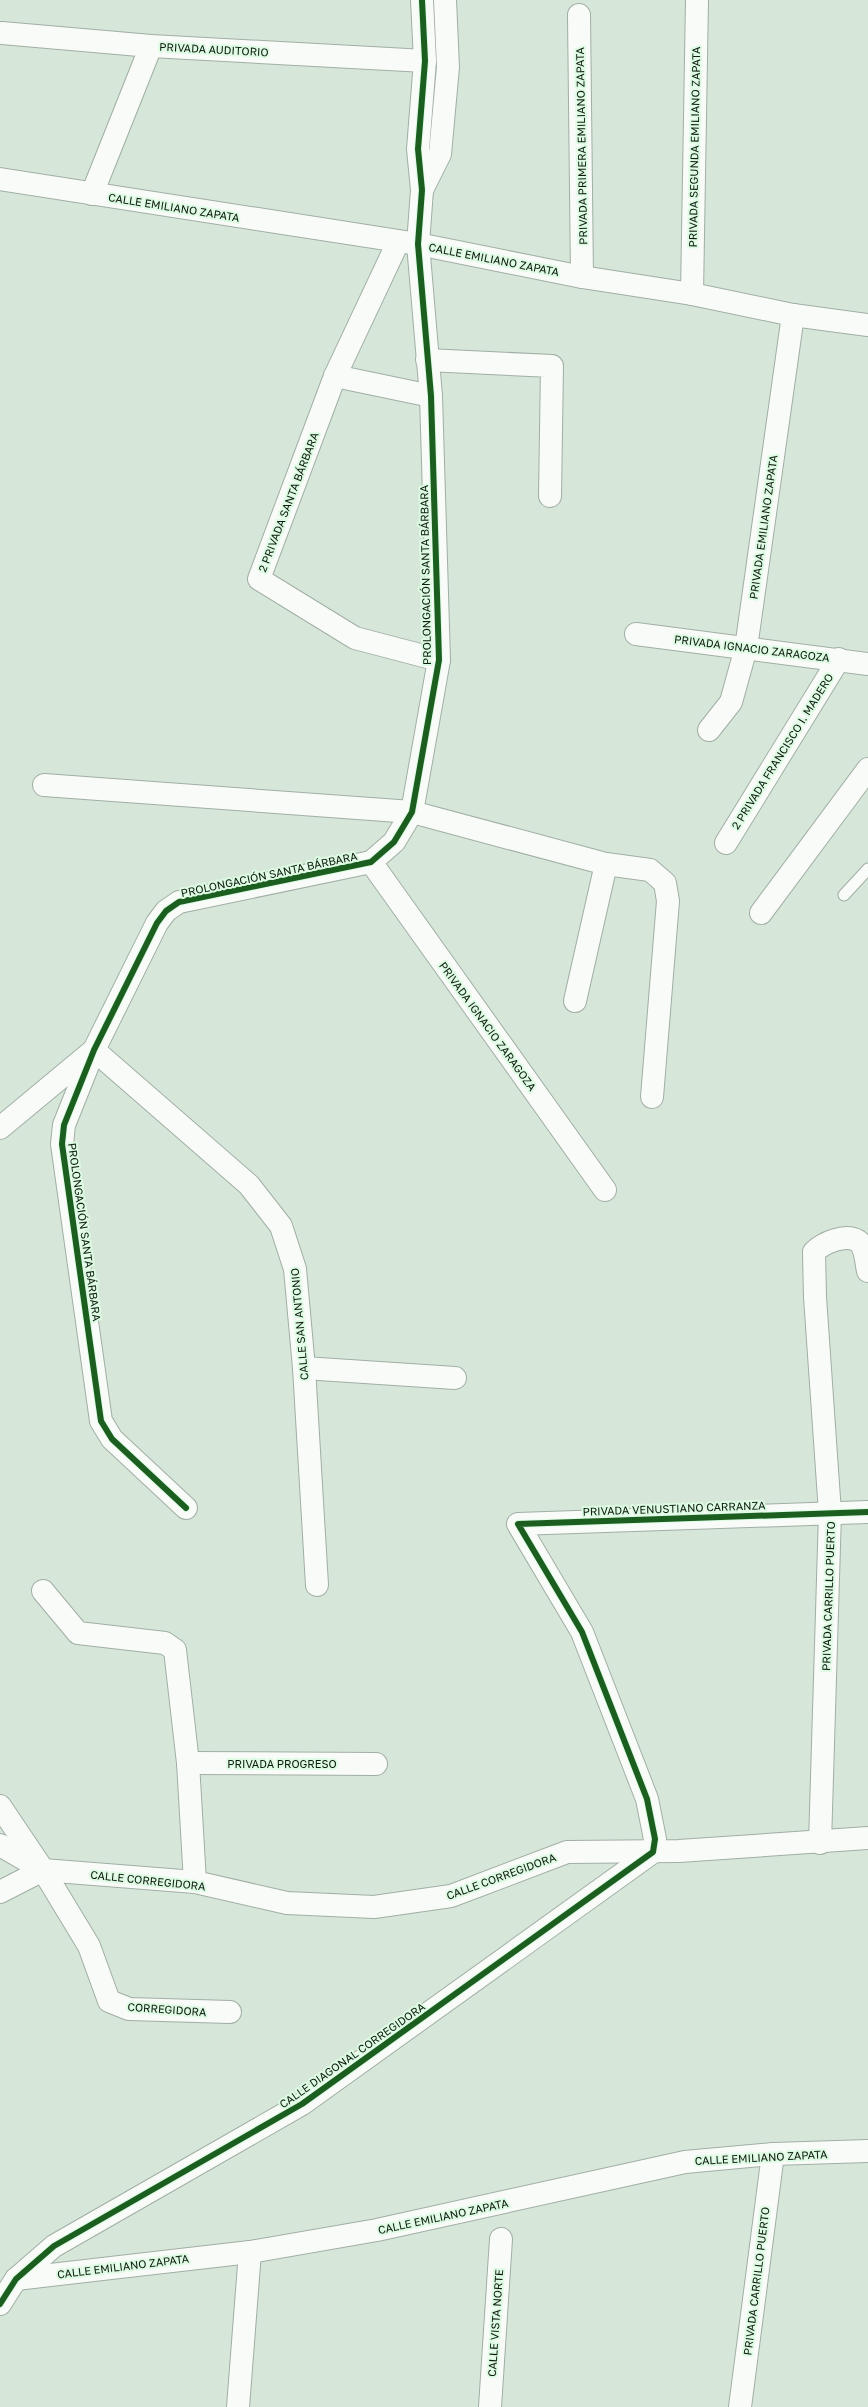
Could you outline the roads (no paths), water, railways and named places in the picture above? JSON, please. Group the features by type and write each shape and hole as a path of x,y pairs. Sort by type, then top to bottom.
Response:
{"street":[{"name":"PROLONGACIÓN SANTA BÁRBARA","path":"422,0 425,61 418,149 422,190"},
{"name":"PROLONGACIÓN SANTA BÁRBARA","path":"186,1508 112,1439 101,1421 62,1144 64,1125 94,1050 157,924 166,911 179,902 371,862 394,842 412,812 439,660 431,396 427,360 408,243 422,190 440,154 448,67 445,0"},
{"name":"PRIVADA SEGUNDA EMILIANO ZAPATA","path":"692,294 697,0"},
{"name":"PRIVADA PRIMERA EMILIANO ZAPATA","path":"579,15 582,277"},
{"name":"PRIVADA AUDITORIO","path":"2,33 151,46 425,61"},
{"path":"92,194 151,46"},
{"name":"CALLE EMILIANO ZAPATA","path":"0,179 408,243 582,277 692,294 793,315 868,325"},
{"name":"2 PRIVADA SANTA BÁRBARA","path":"408,243 335,376 259,579 355,638 439,660"},
{"name":"PRIVADA EMILIANO ZAPATA","path":"709,730 731,702 746,648 793,315"},
{"path":"427,360 552,366 550,496"},
{"path":"335,376 431,396"},
{"name":"PRIVADA IGNACIO ZARAGOZA","path":"636,634 839,659 868,664"},
{"name":"2 PRIVADA FRANCISCO I. MADERO","path":"726,843 839,659"},
{"path":"761,913 868,769"},
{"path":"44,785 412,812 606,864 650,870 665,883 668,901 652,1097"},
{"name":"PRIVADA IGNACIO ZARAGOZA","path":"371,862 605,1190"},
{"path":"575,1001 606,864"},
{"path":"0,1128 94,1050"},
{"name":"CALLE SAN ANTONIO","path":"94,1050 249,1185 281,1226 296,1269 304,1368 317,1585"},
{"name":"PRIVADA CARRILLO PUERTO","path":"820,1843 830,1513 813,1266 814,1252 821,1245 847,1238 858,1241 864,1249 868,1271"},
{"path":"304,1368 455,1378"},
{"name":"PRIVADA VENUSTIANO CARRANZA","path":"653,1852 655,1838 647,1799 582,1632 518,1524 868,1512"},
{"path":"43,1591 78,1633 165,1643 175,1650 188,1763 195,1882"},
{"name":"PRIVADA PROGRESO","path":"188,1763 376,1764"},
{"name":"CORREGIDORA","path":"0,1806 43,1870 89,1946 109,2000 129,2009 230,2012"},
{"name":"CALLE CORREGIDORA","path":"0,1845 43,1870 195,1882 287,1903 374,1907 451,1896 567,1852 653,1852 820,1843 868,1838"},
{"name":"CALLE DIAGONAL CORREGIDORA","path":"0,2304 16,2278 54,2246 302,2104 653,1852"},
{"path":"0,1892 43,1870"},
{"name":"CALLE EMILIANO ZAPATA","path":"16,2278 250,2252 385,2228 685,2162 773,2154 868,2151"},
{"name":"PRIVADA CARRILLO PUERTO","path":"740,2407 773,2154"},
{"name":"CALLE VISTA NORTE","path":"490,2407 501,2239"},
{"path":"238,2407 250,2252"}],"lane":[{"path":"844,895 868,868"}]}
